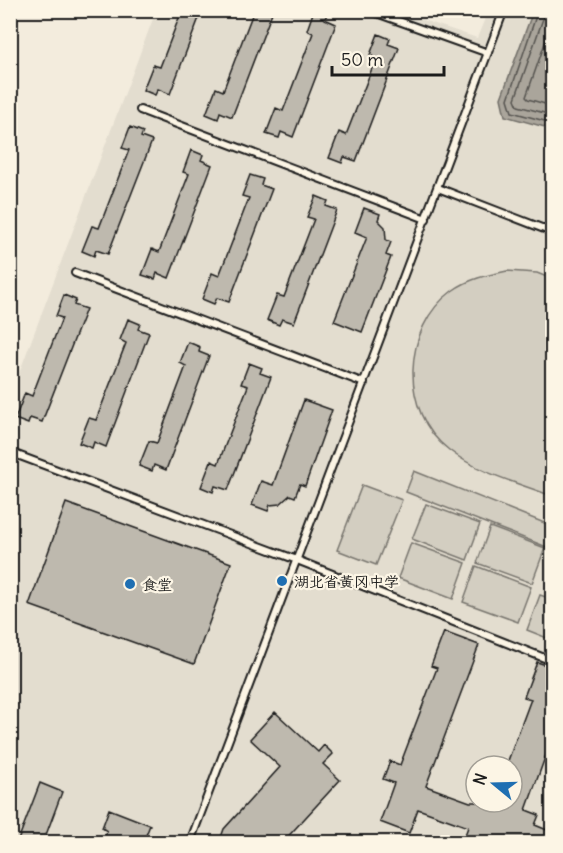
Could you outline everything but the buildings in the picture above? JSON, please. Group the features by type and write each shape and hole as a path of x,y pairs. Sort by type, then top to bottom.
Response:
{"lane":[{"path":"368,10 488,53"},
{"path":"190,843 504,10"},
{"path":"140,110 426,219"},
{"path":"438,188 552,232"},
{"path":"75,273 364,383"},
{"path":"12,453 297,560 552,660"}],"shaded area":[{"name":"湖北省黄冈中学","path":"156,11 396,11 477,38 488,11 552,11 552,842 11,842 10,397"},
{"path":"507,271 537,273 552,279 552,496 485,471 449,450 433,434 421,414 415,393 413,370 416,348 423,326 435,307 452,291 471,280"},
{"path":"414,471 552,526 552,549 406,492"},
{"path":"362,485 402,500 376,565 337,550"},
{"path":"426,504 480,524 467,560 412,539"},
{"path":"490,527 545,548 532,583 477,563"},
{"path":"411,543 466,563 453,599 398,578"},
{"path":"476,566 531,587 518,622 463,602"},
{"path":"540,595 552,599 552,640 527,630"}],"water":[{"path":"533,11 552,11 552,129 505,116 501,98"}],"place":[{"name":"湖北省黄冈中学","path":"282,581"},
{"name":"食堂","path":"130,584"}]}
